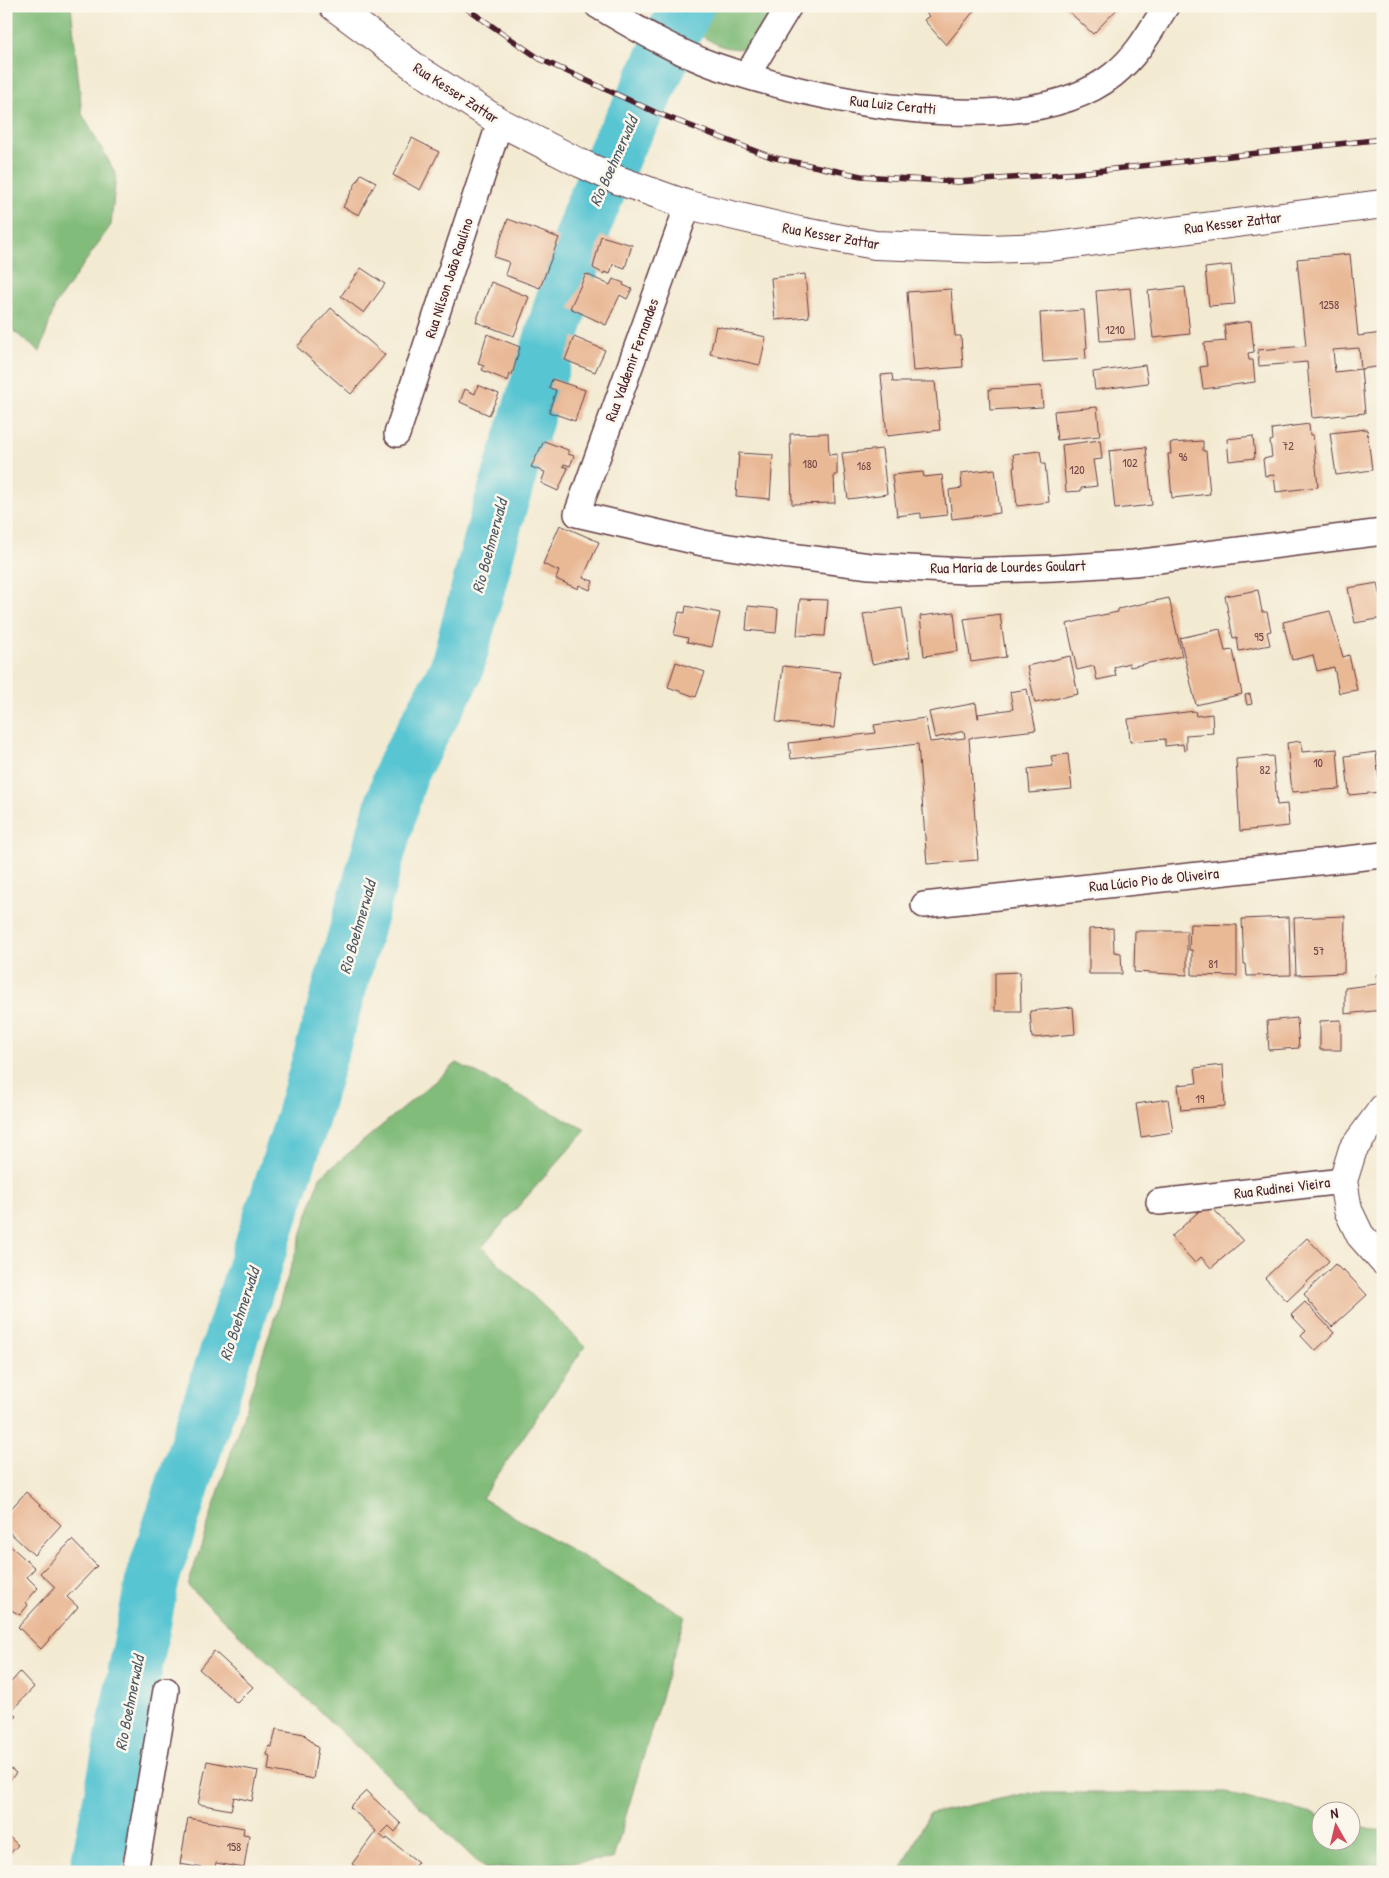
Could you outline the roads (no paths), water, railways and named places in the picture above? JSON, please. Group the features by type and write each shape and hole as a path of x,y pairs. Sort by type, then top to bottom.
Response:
{"street":[{"name":"Rua Kesser Zattar","path":"333,6 402,59 500,122 580,163 618,180 688,205 799,232 875,245 987,249 1049,247 1383,204"},
{"name":"Rua Luiz Ceratti","path":"598,6 649,36 682,52 747,76 840,99 883,107 966,111 1001,110 1049,104 1079,94 1112,75 1137,52 1166,6"},
{"path":"747,76 790,6"},
{"name":"Rua Nilson João Raulino","path":"397,434 500,122"},
{"name":"Rua Valdemir Fernandes","path":"576,514 688,205"},
{"name":"Rua Maria de Lourdes Goulart","path":"576,514 703,543 782,556 870,566 965,571 1134,563 1383,532"},
{"name":"Rua Lúcio Pio de Oliveira","path":"924,905 1383,854"},
{"path":"1343,1181 1353,1148 1383,1108"},
{"name":"Rua Rudinei Vieira","path":"1159,1202 1343,1181 1348,1210 1360,1235 1383,1261"},
{"path":"135,1872 166,1690"}],"waterway":[{"name":"Rio Boehmerwald","path":"96,1872 153,1577 299,1130 402,770 456,671 496,520 588,216 619,143 640,106 687,6"}],"railway":[{"path":"463,6 540,59 657,113 771,157 861,176 958,182 1078,173 1383,139"}]}
